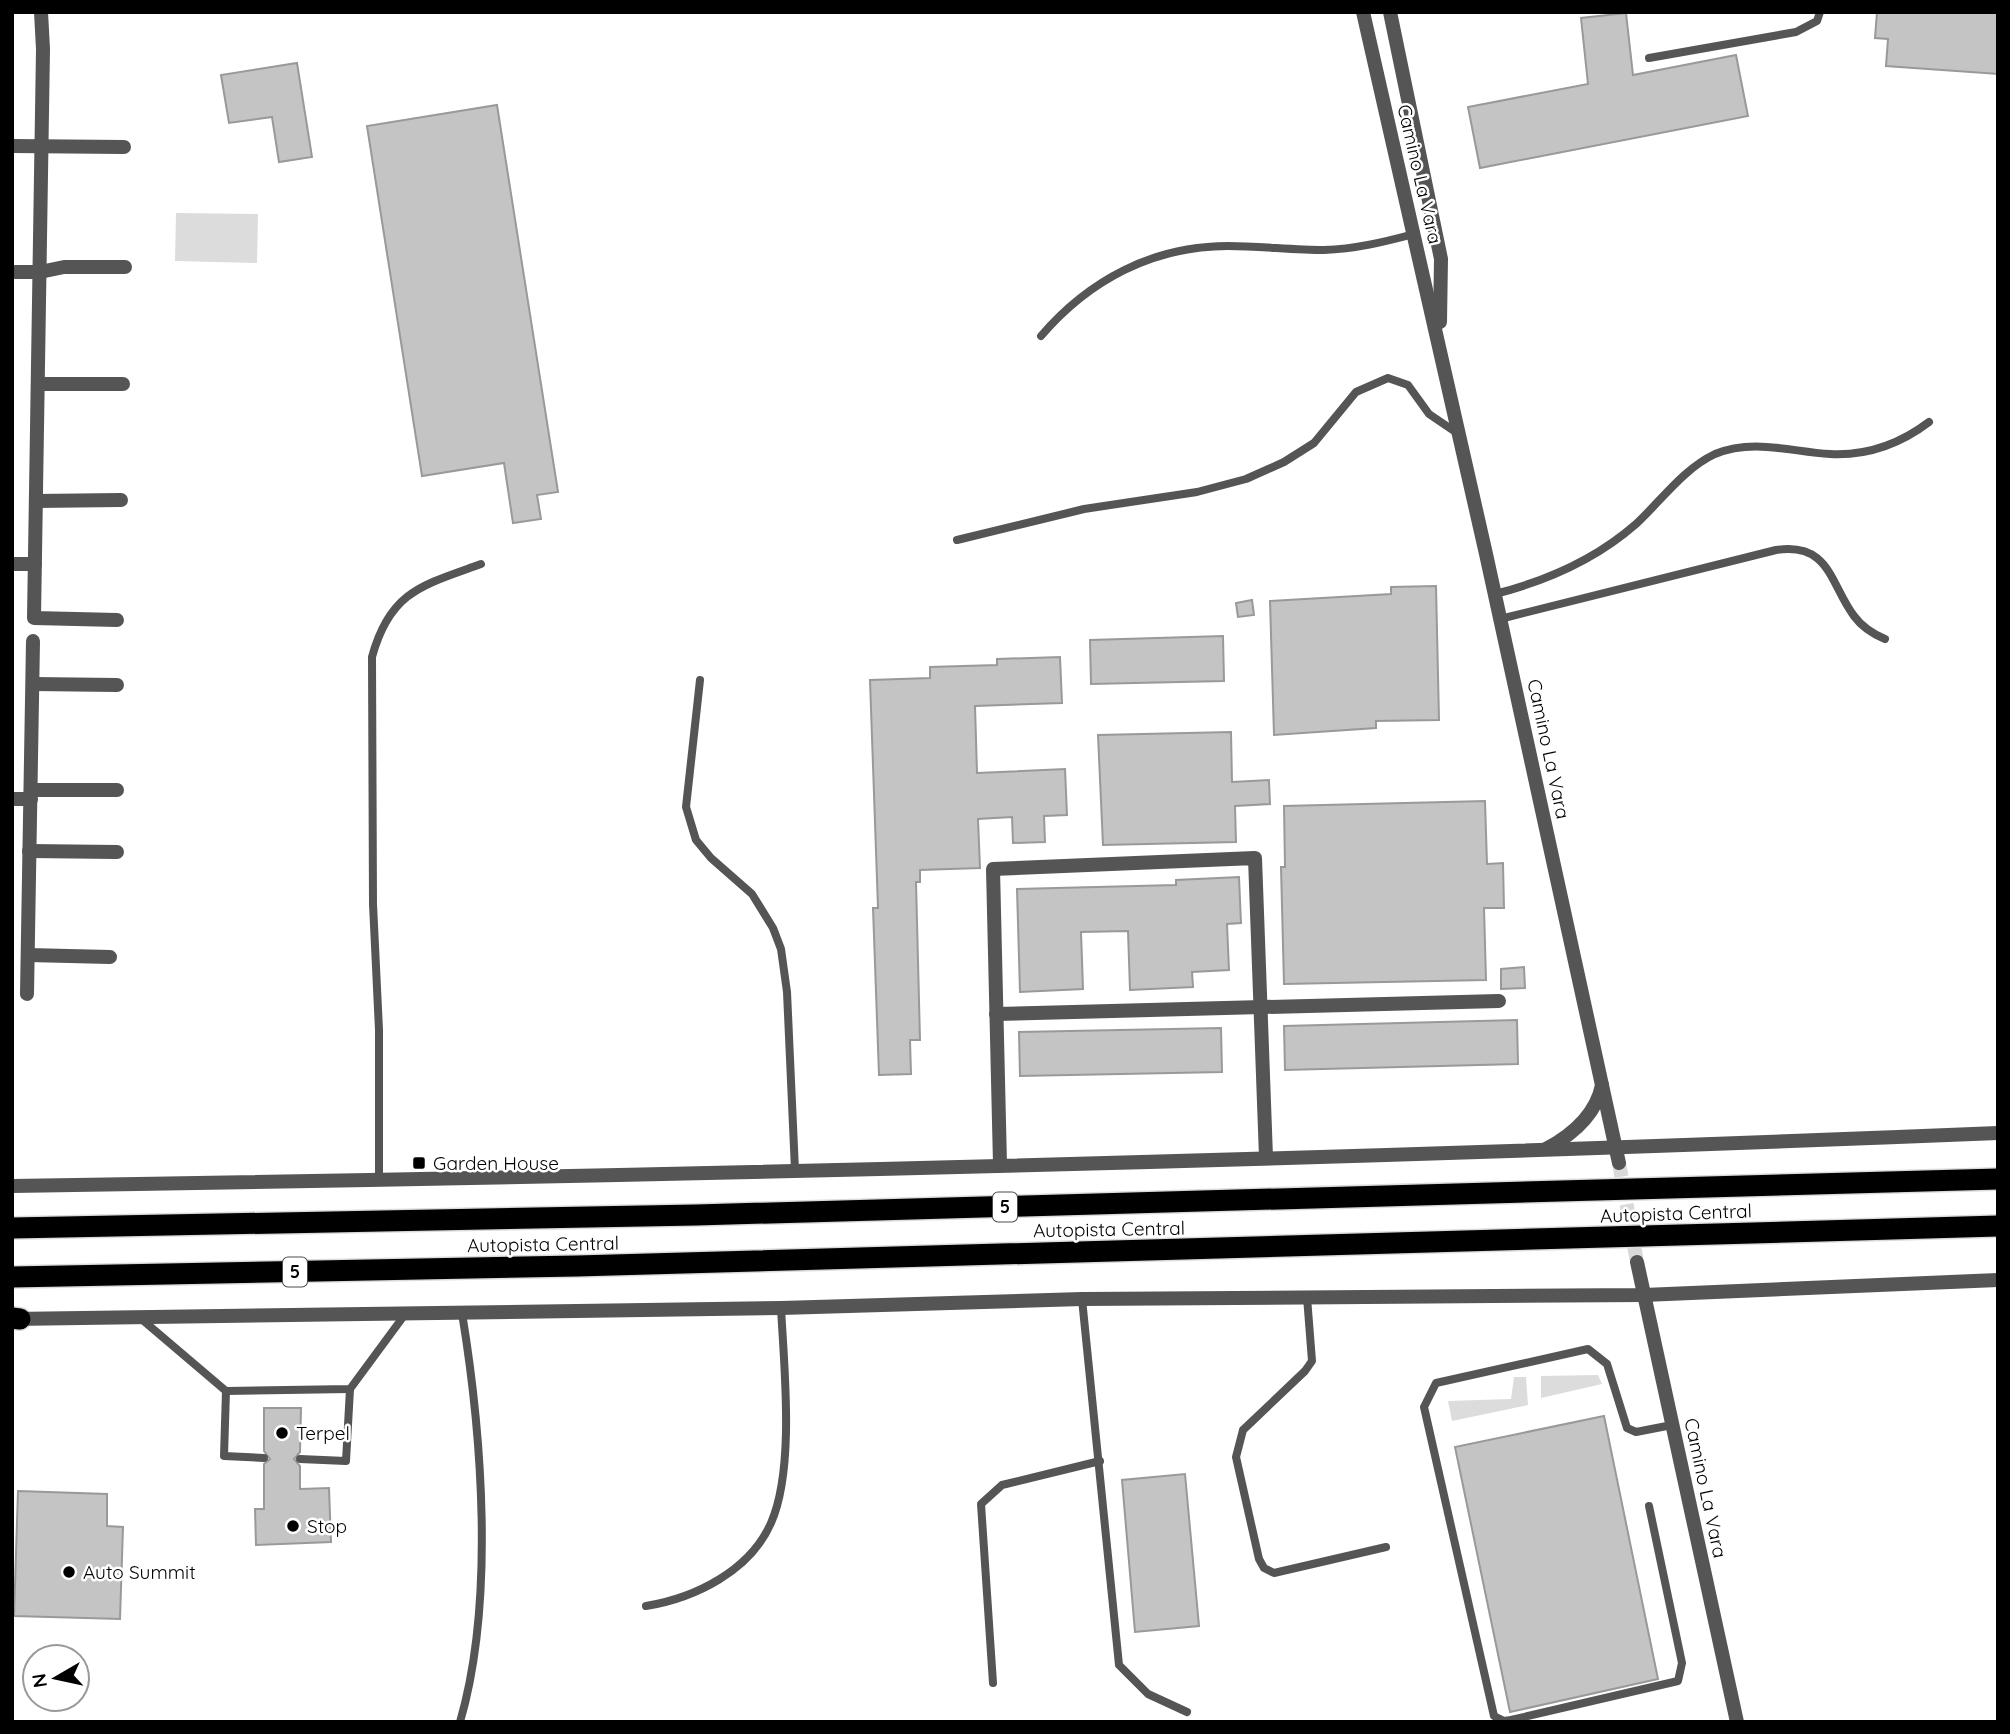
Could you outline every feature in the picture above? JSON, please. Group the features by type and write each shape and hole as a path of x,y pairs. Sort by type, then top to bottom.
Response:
{"highway":[{"name":"Autopista Central","path":"12,1228 682,1215 1998,1179"},
{"name":"Autopista Central","path":"12,1278 688,1263 1998,1226"}],"street":[{"path":"41,12 42,146 34,618 117,620"},
{"name":"Camino La Vara","path":"1363,12 1460,435 1618,1156"},
{"name":"Camino La Vara","path":"1390,12 1441,259 1439,344"},
{"path":"12,146 124,147"},
{"path":"12,272 40,272 64,267 124,267"},
{"path":"38,384 123,384"},
{"path":"36,501 121,500"},
{"path":"12,564 35,565"},
{"path":"27,994 33,641"},
{"path":"33,684 117,685"},
{"path":"12,799 31,795 117,790"},
{"path":"29,851 117,852"},
{"path":"1000,1164 993,869 1255,858 1266,1157"},
{"path":"28,955 110,957"},
{"path":"996,1014 1499,1001"},
{"path":"1544,1150 1570,1134 1587,1117 1597,1099 1602,1080"},
{"path":"12,1186 379,1180 1544,1150 1618,1156 1998,1133"},
{"name":"Camino La Vara","path":"1637,1262 1737,1722"},
{"path":"15,1319 781,1308 1082,1299 1644,1294 1998,1280"}],"lane":[{"path":"1649,58 1796,32 1816,21 1820,12"},
{"path":"1041,336 1087,292 1122,270 1160,255 1214,246 1326,250 1385,242 1414,234"},
{"path":"957,540 1084,509 1198,492 1247,479 1284,462 1314,443 1356,392 1388,378 1408,385 1429,414 1460,435"},
{"path":"1495,594 1546,578 1595,554 1633,526 1693,468 1715,455 1756,447 1828,454 1864,452 1899,441 1929,422"},
{"path":"1500,619 1776,550 1795,549 1821,561 1836,580 1855,617 1864,627 1885,639"},
{"path":"379,1180 379,1030 373,904 372,657 384,624 405,597 420,586 481,564"},
{"path":"700,680 686,807 688,819 703,850 740,880 763,909 781,948 787,992 795,1170"},
{"path":"1307,1297 1311,1360 1297,1379 1243,1430 1236,1457 1259,1559 1264,1568 1274,1573 1386,1547"},
{"path":"1082,1299 1119,1665 1148,1694 1187,1712"},
{"path":"646,1605 684,1597 718,1580 748,1555 772,1522 786,1429 781,1308"},
{"path":"300,1459 346,1461 350,1389 406,1313"},
{"path":"460,1722 477,1637 481,1561 474,1401 462,1313"},
{"path":"139,1317 226,1391 350,1389"},
{"path":"1649,1506 1682,1663 1678,1681 1511,1720 1504,1721 1494,1716 1424,1407 1429,1393 1436,1383 1588,1349 1607,1364 1627,1428 1636,1432 1672,1425"},
{"path":"226,1391 224,1456 264,1458"},
{"path":"993,1683 981,1504 1002,1485 1100,1461"}],"shaded area":[{"path":"176,213 258,214 257,263 175,261"},
{"path":"1598,1375 1602,1384 1541,1398 1541,1376"},
{"path":"1514,1377 1526,1377 1528,1405 1452,1421 1448,1401 1511,1399"}],"building":[{"path":"1877,12 1998,12 1998,74 1886,66 1888,39 1875,38"},
{"path":"1626,13 1633,75 1736,55 1748,116 1480,168 1468,107 1588,84 1581,18"},
{"path":"297,63 312,157 279,162 272,117 229,123 221,75"},
{"path":"497,105 558,492 537,495 541,519 513,523 504,463 422,476 367,126"},
{"path":"1436,586 1439,720 1376,721 1376,728 1274,735 1270,601 1391,594 1391,587"},
{"path":"1252,600 1254,615 1238,617 1236,603"},
{"path":"1223,636 1224,681 1091,684 1090,640"},
{"path":"1060,657 1062,703 975,706 977,773 1065,769 1067,815 1044,816 1045,842 1013,843 1012,817 978,819 980,868 920,870 920,882 916,882 920,1040 910,1040 911,1074 879,1075 873,908 878,908 870,680 930,678 930,667 997,665 997,659"},
{"path":"1231,732 1232,782 1269,780 1270,804 1235,806 1236,842 1103,845 1098,735"},
{"path":"1485,801 1487,864 1503,863 1504,908 1484,908 1486,980 1284,984 1281,867 1285,867 1284,806"},
{"path":"1239,877 1241,923 1227,924 1229,970 1192,972 1193,987 1130,990 1128,931 1081,932 1083,989 1020,992 1017,889 1176,885 1176,880"},
{"path":"1524,967 1525,988 1501,989 1501,969"},
{"path":"1517,1020 1518,1064 1285,1070 1284,1026"},
{"path":"1221,1028 1222,1072 1020,1076 1019,1032"},
{"path":"264,1408 301,1408 300,1452 294,1459 300,1466 300,1489 329,1488 331,1542 256,1545 255,1509 264,1509 264,1464 270,1459 264,1451"},
{"path":"1604,1416 1658,1679 1510,1712 1455,1447"},
{"path":"1185,1474 1199,1626 1135,1632 1122,1480"},
{"name":"Auto Summit","path":"18,1491 107,1494 107,1526 123,1527 120,1619 14,1616"}],"tunnel":[{"path":"1619,1163 1637,1262"}],"place":[{"name":"Garden House","path":"419,1163"},
{"name":"Terpel","path":"282,1433"},
{"name":"Stop","path":"293,1526"},
{"name":"Auto Summit","path":"69,1572"}]}
